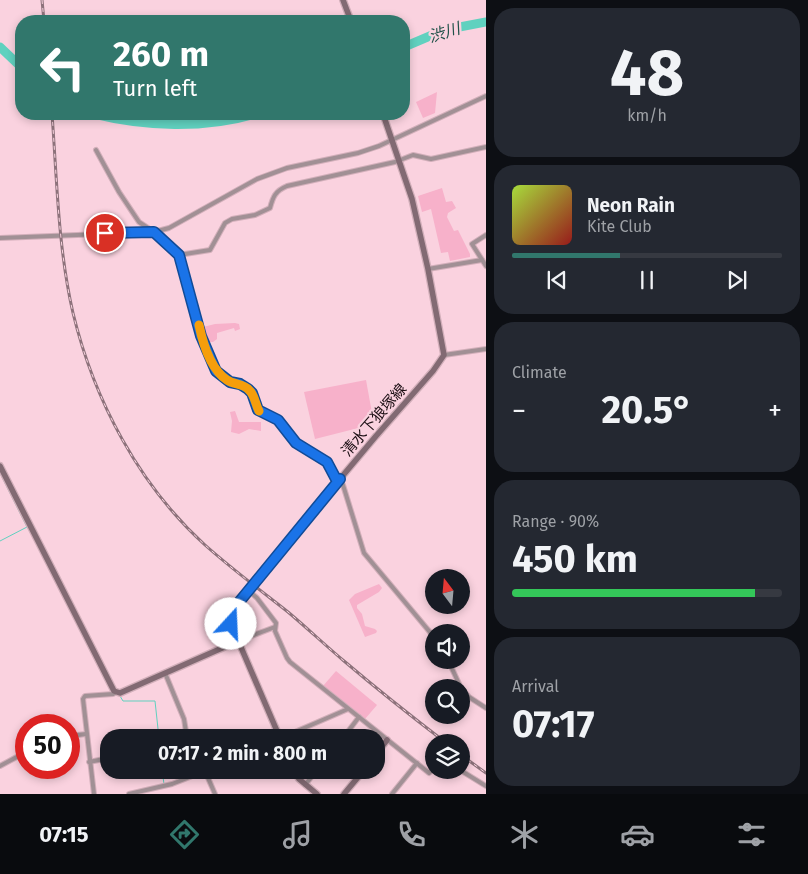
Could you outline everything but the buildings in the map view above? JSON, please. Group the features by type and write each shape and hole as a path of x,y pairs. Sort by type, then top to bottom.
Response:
{"main road":[{"path":"343,0 348,15"},
{"path":"385,120 412,199 428,269 444,355"},
{"name":"清水下狼塚線","path":"277,729 231,624 231,616 235,607 340,479 433,371 444,355"},
{"path":"0,466 114,691 120,693 238,641"},
{"path":"299,779 317,794"},
{"path":"344,794 356,779"}],"street":[{"path":"0,238 154,232 169,228 256,179 272,173 358,153 392,141 486,96"},
{"path":"179,255 210,250 225,223 232,218 255,216 270,208 273,197 279,189 413,155 431,159 486,147"},
{"path":"96,150 119,192 139,222 154,232 179,255 201,336 216,371 230,382 240,384 248,389 252,393 258,410 278,420 296,443 327,462 336,479 340,479 364,553 425,626"},
{"path":"486,235 472,244 486,266"},
{"path":"428,269 482,260"},
{"path":"444,355 486,349"},
{"path":"248,590 258,598 276,623 275,630 287,658 425,770"},
{"path":"238,641 275,627"},
{"path":"165,673 184,719 186,729"},
{"path":"94,794 83,697 113,694 116,692"},
{"path":"470,698 486,708"},
{"path":"301,729 348,708"},
{"path":"350,729 359,717"},
{"path":"80,735 86,734"},
{"path":"0,766 15,758"},
{"path":"89,762 100,760"},
{"path":"392,794 417,764"},
{"path":"470,776 486,786"},
{"path":"127,794 172,784 184,779"},
{"path":"210,779 216,794"},
{"path":"305,785 310,779"}],"shaded area":[{"path":"437,92 435,113 423,118 416,102"},
{"path":"442,188 446,202 452,201 456,208 448,213 447,217 454,231 458,230 470,257 450,261 448,252 441,253 431,209 422,212 418,196"},
{"path":"239,324 240,329 235,331 234,328 217,333 217,339 213,342 207,342 203,327"},
{"path":"366,380 374,424 315,439 304,392"},
{"path":"235,411 239,422 261,422 261,431 249,429 239,434 231,432 232,421 230,412"},
{"path":"379,584 382,588 379,592 357,605 365,626 377,631 365,637 349,600 355,594"},
{"path":"336,671 377,705 365,719 323,686"}],"waterway":[{"name":"渋川","path":"410,44 444,30 486,22"},
{"name":"渋川","path":"0,47 15,61"},
{"name":"渋川","path":"123,120 154,124 195,124 229,120"},
{"path":"0,473 27,527 0,541"},
{"path":"120,696 123,701 155,701 158,729"},
{"path":"163,779 164,784"}],"railway":[{"path":"42,0 43,15"},
{"path":"52,120 61,239 73,313 93,378 122,439 140,468 159,496 205,545 288,612 369,682 435,734"},
{"path":"470,761 486,773"}],"slow traffic":[{"path":"199,325 201,336 216,371 230,382 245,386 252,393 259,411"}],"route":[{"path":"105,233 154,232 179,255 201,336 216,371 230,382 245,386 252,393 258,410 278,420 296,443 320,456 330,466 336,479 340,479 252,584 235,607 231,616 231,624"}]}
